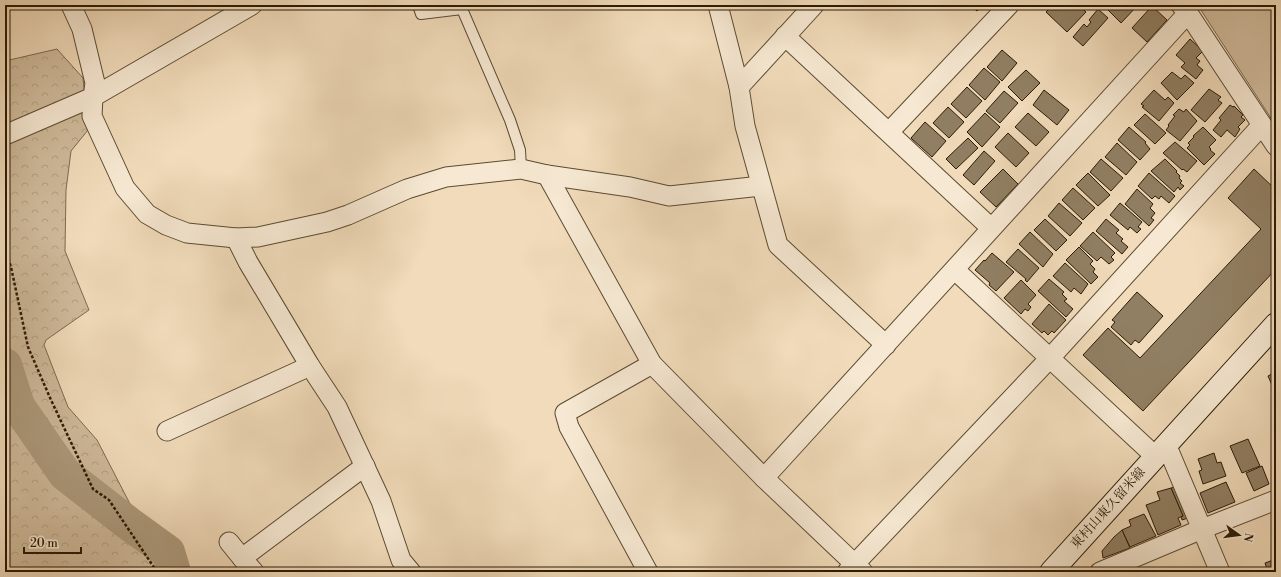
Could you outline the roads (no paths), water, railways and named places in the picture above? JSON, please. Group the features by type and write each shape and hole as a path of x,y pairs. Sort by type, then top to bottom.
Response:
{"main road":[{"name":"東村山東久留米線","path":"1050,572 1276,324"}],"street":[{"path":"71,5 82,29 95,83 92,116 125,188 147,214 166,225 187,234 236,238 258,236 327,222 348,215 407,189 446,177 521,169 547,175 630,187 669,196 761,186"},
{"path":"5,135 93,97 252,5"},
{"path":"718,5 739,87 745,126 778,245 886,345"},
{"path":"739,87 814,5"},
{"path":"889,132 1009,5"},
{"path":"764,478 955,270 1185,9 1276,146"},
{"path":"785,36 991,228"},
{"path":"547,175 652,364 855,569 1262,125"},
{"path":"236,238 248,262 310,366 337,407 381,501 401,560 411,572"},
{"path":"955,270 1050,358 1160,450 1202,529 1220,572"},
{"path":"648,572 570,427 564,413 652,364"},
{"path":"167,431 310,366"},
{"path":"230,542 248,565 365,466"},
{"path":"1100,572 1276,500"}],"lane":[{"path":"418,5 422,14 462,9 510,120 520,150 521,169"}],"waterway":[{"path":"5,365 18,406 65,474 168,552 174,572"}]}
